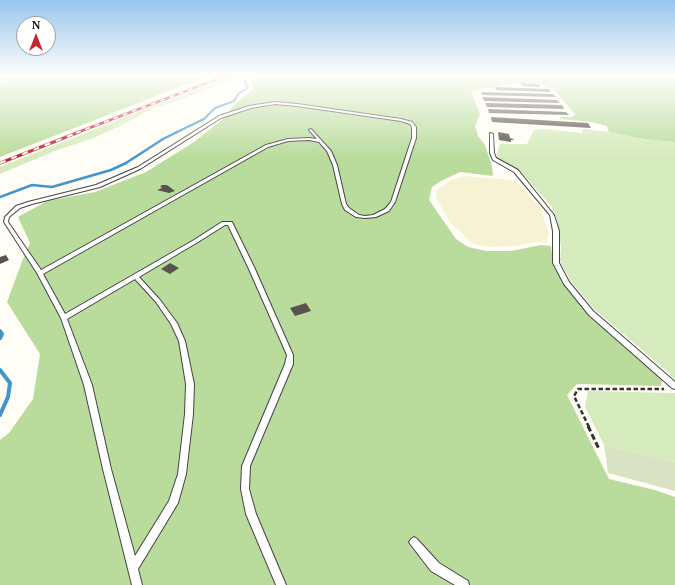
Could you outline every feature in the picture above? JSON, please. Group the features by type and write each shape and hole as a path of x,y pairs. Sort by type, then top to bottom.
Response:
{"lane":[{"path":"137,585 107,469 88,385 64,318 40,273 6,222 7,217 18,207 98,186 118,178 156,159 215,119 231,112 250,107 286,104 401,120 411,123 414,127 414,138 393,202 387,210 374,216 365,217 358,216 347,209 344,204 335,165 329,152 310,130"},
{"path":"491,134 494,160 516,171 552,215 556,231 556,263 566,283 591,313 675,386"},
{"path":"40,273 267,146 288,140 309,139 320,141"},
{"path":"64,318 136,277 224,223 230,223 290,355 289,364 246,466 245,489 251,514 281,585"},
{"path":"133,568 173,503 182,474 189,414 190,384 182,341 174,323 158,301 136,277"},
{"path":"414,542 435,567 464,585"}],"path":[{"path":"599,449 574,396 578,389 668,389"}],"shaded area":[{"path":"464,176 511,180 519,184 540,207 549,234 546,243 534,242 515,246 491,247 473,244 450,222 436,198 437,190 448,182"}],"green space":[{"path":"0,102 140,102 0,157"},
{"path":"164,102 172,102 155,107 118,127 91,139 57,150 0,174 0,167"},
{"path":"237,102 475,102 480,114 475,126 478,136 485,145 492,166 493,176 460,172 432,187 429,200 456,239 468,247 486,251 511,251 541,245 551,246 553,262 572,292 657,372 662,380 661,386 577,384 567,395 609,479 655,490 675,497 675,585 0,585 0,440 9,433 33,399 40,354 7,302 30,243 18,217 47,201 95,192 146,172 194,142 227,116 232,107"},
{"path":"565,102 675,102 675,142 644,139 609,132 607,126 591,122 560,119 560,117 572,117 575,114"},
{"path":"544,129 582,133 583,129 609,132 644,139 675,142 675,380 668,372 595,310 570,280 560,261 561,247 557,219 552,207 519,170 498,159 497,153 500,144 527,144 534,130"},
{"path":"588,391 675,393 675,462 604,445 585,407"},
{"path":"604,445 675,462 675,491 608,473"}],"building":[{"path":"485,103 562,105 564,109 487,107"},
{"path":"488,109 566,112 569,115 489,113"},
{"path":"491,117 588,123 591,128 492,122"},
{"path":"498,132 509,134 510,138 514,140 511,140 511,142 499,140"},
{"path":"167,185 175,191 169,193 157,190 162,188 160,186"},
{"path":"6,255 9,260 0,264 0,257"},
{"path":"170,263 179,268 170,274 161,269"},
{"path":"306,303 311,311 295,316 290,308"}],"waterway":[{"path":"175,133 204,119 215,108 230,102"},
{"path":"0,197 32,185 52,187 111,170 126,163 175,133"},
{"path":"0,331 2,334 0,338"},
{"path":"0,370 10,383 8,397 0,415"}],"railway":[{"path":"76,133 156,102"},
{"path":"0,163 79,132"}]}
